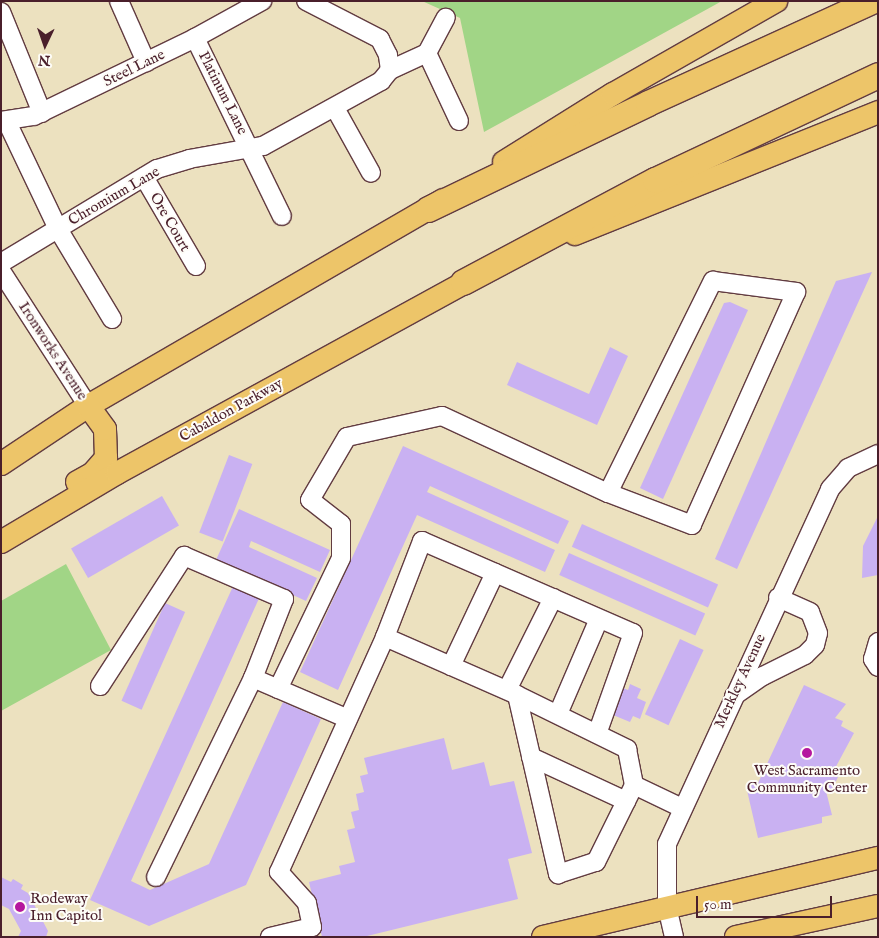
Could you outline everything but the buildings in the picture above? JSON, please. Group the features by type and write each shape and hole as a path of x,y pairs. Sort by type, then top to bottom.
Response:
{"highway":[{"path":"428,209 666,95 872,1"},
{"path":"463,282 654,180 878,75"}],"main road":[{"path":"1,464 88,406 428,209 613,94 776,1"},
{"name":"Cabaldon Parkway","path":"1,542 126,469 463,282 648,202 878,112"},
{"path":"1,532 16,517 93,473 103,462 108,443 105,429 88,406"},
{"path":"543,937 666,906 878,858"},
{"path":"738,937 878,906"}],"street":[{"path":"119,1 146,62"},
{"name":"Steel Lane","path":"4,121 42,113 195,38 239,6 262,1"},
{"path":"306,1 380,39 388,55 390,70"},
{"path":"1,12 42,113"},
{"path":"446,18 427,52 459,121"},
{"name":"Platinum Lane","path":"195,38 251,148 282,216"},
{"name":"Chromium Lane","path":"1,263 157,169 189,159 251,148 286,136 381,81 390,70 427,52"},
{"path":"335,108 371,173"},
{"path":"4,121 58,229 112,319"},
{"name":"Ore Court","path":"144,177 196,266"},
{"name":"Ironworks Avenue","path":"1,271 88,406"},
{"path":"278,689 341,558 340,524 310,500 347,438 442,416 608,493 692,525 796,292 713,281 608,493"},
{"name":"Merkley Avenue","path":"674,937 666,906 664,854 682,808 778,598 836,478 858,462 878,454"},
{"path":"270,937 312,928 307,903 279,872 385,637 422,541 633,633 597,734"},
{"path":"100,686 184,556 284,599 254,678 156,877"},
{"path":"451,666 495,573"},
{"path":"385,637 512,692 627,748 634,784 596,862 558,874 531,757 512,692 553,598"},
{"path":"734,696 763,676 805,655 815,645 818,634 810,612 778,598"},
{"path":"558,714 599,619"},
{"path":"878,642 873,659 878,667"},
{"path":"254,678 348,719"},
{"path":"531,757 626,801"},
{"path":"634,784 682,808"}],"green space":[{"path":"422,1 722,1 484,132 460,18"},
{"path":"66,564 111,650 1,711 1,601"}],"place":[{"name":"West Sacramento Community Center","path":"807,753"},
{"name":"Rodeway Inn Capitol","path":"20,907"}]}
